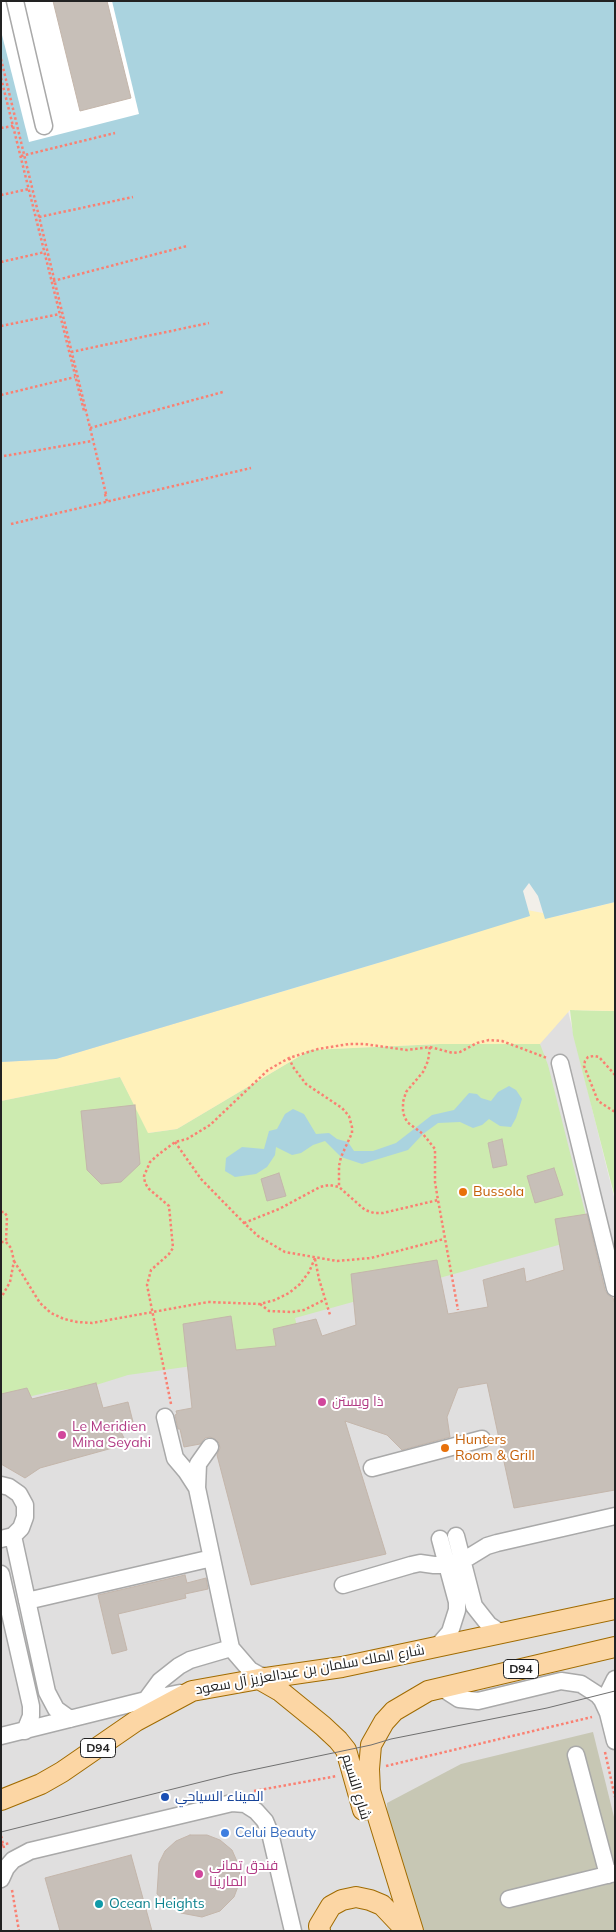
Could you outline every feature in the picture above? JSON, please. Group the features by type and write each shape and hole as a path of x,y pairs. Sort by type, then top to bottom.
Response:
{"main road":[{"name":"شارع الملك سلمان بن عبدالعزيز آل سعود","path":"1,1800 41,1784 62,1772 136,1721 192,1691 342,1667 501,1633 543,1626 615,1609"},
{"name":"D94","path":"435,1690 615,1647"},
{"name":"شارع النسيم","path":"265,1679 323,1726 346,1750 372,1840 406,1929"},
{"path":"406,1929 370,1791 370,1751 376,1733 394,1711 435,1690"},
{"path":"318,1929 331,1906 342,1900 356,1897 370,1900 382,1906 406,1929"}],"street":[{"path":"15,1 44,126"},
{"path":"560,1063 615,1288"},
{"path":"165,1417 174,1458 186,1471 197,1488"},
{"path":"372,1468 482,1439"},
{"path":"210,1447 198,1464 197,1488 231,1648 250,1670 265,1679"},
{"path":"1,1485 9,1487 19,1494 25,1505 25,1517 21,1528 7,1537 28,1603 47,1692 56,1709 70,1719"},
{"path":"343,1584 420,1563 434,1565 454,1562 497,1543 615,1516"},
{"path":"437,1647 450,1632 457,1610 454,1562 448,1537"},
{"path":"9,1610 28,1603 212,1558"},
{"path":"454,1562 474,1606 489,1625 501,1633"},
{"path":"1,1574 29,1697 31,1716 25,1731"},
{"path":"146,1700 160,1681 179,1666 190,1660 231,1648"},
{"path":"609,1742 608,1693 615,1679"},
{"path":"435,1690 459,1699 478,1701 561,1681 571,1681 581,1684 598,1695 608,1713"},
{"path":"1,1736 146,1700 192,1691"},
{"path":"29,1697 47,1692"},
{"path":"509,1899 611,1874 576,1756"},
{"path":"6,1883 6,1868 13,1860 30,1851 232,1803 245,1804 256,1811 265,1821 270,1833 293,1931"}],"path":[{"path":"1,59 106,494"},
{"path":"1,78 107,502"},
{"path":"1,128 13,126"},
{"path":"21,156 115,133"},
{"path":"1,195 29,189"},
{"path":"36,218 133,197"},
{"path":"52,282 188,246"},
{"path":"1,262 45,252"},
{"path":"1,326 60,314"},
{"path":"69,352 209,323"},
{"path":"1,395 76,377"},
{"path":"89,428 224,392"},
{"path":"4,456 92,441"},
{"path":"11,524 251,468"},
{"path":"165,1417 164,1412 173,1410 148,1292 148,1277 156,1265 169,1254 173,1248 173,1242 169,1206 149,1189 145,1183 144,1176 150,1162 175,1142 187,1139 210,1125 268,1070 289,1058 318,1049 349,1044 380,1045 407,1050 430,1047 453,1053 489,1040 502,1041 560,1063"},
{"path":"430,1047 428,1060 422,1072 406,1092 403,1102 404,1113 407,1122 416,1128 435,1149 435,1182 458,1310"},
{"path":"615,1076 599,1057 588,1057 585,1061 584,1066 598,1101 615,1112"},
{"path":"289,1058 293,1067 306,1084 342,1108 349,1116 352,1133 341,1157 339,1187"},
{"path":"175,1142 201,1179 244,1223 258,1236 285,1252 337,1261 371,1258 444,1239"},
{"path":"244,1223 279,1209 320,1187 329,1185 339,1187 365,1210 374,1213 383,1213 438,1200"},
{"path":"1,1212 4,1212 7,1216 6,1242 11,1248 14,1261 40,1304 51,1313 77,1322 92,1323 208,1302 260,1304 275,1300 289,1294 300,1284 309,1272 315,1258"},
{"path":"1,1242 6,1242"},
{"path":"315,1258 324,1300 330,1315"},
{"path":"1,1298 10,1282 14,1261"},
{"path":"260,1304 269,1311 292,1312 304,1310 324,1300"},
{"path":"379,1767 608,1713"},
{"path":"609,1742 615,1797"},
{"path":"1,1836 4,1848"},
{"path":"6,1883 19,1931"}],"shaded area":[{"path":"562,987 615,1201 615,1931 1,1931 1,1049 206,1005"},
{"path":"593,1732 615,1821 615,1931 409,1931 389,1869 387,1803 461,1764"}],"green space":[{"path":"570,1010 615,1011 615,1198 573,1035"},
{"path":"440,1044 540,1044 548,1065 591,1236 295,1318 307,1367 228,1361 128,1375 93,1386 54,1391 1,1403 1,1101 120,1077 149,1133 177,1129 310,1050"}],"sand":[{"path":"615,902 615,1011 570,1010 540,1044 440,1044 310,1050 177,1129 148,1133 120,1077 1,1101 1,1062 56,1059 388,960 527,910 559,916"}],"water":[{"path":"1,1 615,1 615,902 545,919 538,896 529,883 523,891 530,916 56,1059 1,1062"},
{"path":"509,1086 516,1090 522,1099 511,1127 500,1126 489,1119 482,1125 473,1128 460,1122 438,1123 423,1134 408,1150 362,1164 341,1157 325,1141 313,1145 301,1153 292,1155 276,1147 275,1155 267,1167 256,1174 235,1177 225,1171 226,1158 242,1147 264,1149 269,1131 277,1129 285,1114 293,1109 304,1114 316,1134 329,1133 337,1139 348,1142 354,1151 373,1151 396,1143 432,1115 454,1110 469,1093 477,1094 481,1098 491,1101 498,1092"}],"pier":[{"path":"1,1 112,1 139,114 29,142 1,31"}],"building":[{"path":"53,1 107,1 131,98 80,111"},
{"path":"135,1105 140,1164 121,1182 101,1184 87,1170 81,1111"},
{"path":"502,1139 507,1165 493,1168 488,1143"},
{"path":"554,1168 563,1195 535,1203 527,1176"},
{"path":"279,1173 286,1196 267,1201 261,1179"},
{"name":"ذا ويستن","path":"587,1214 605,1290 613,1298 615,1304 615,1490 514,1508 487,1383 458,1388 447,1417 450,1437 402,1450 387,1435 345,1421 386,1554 251,1585 217,1455 220,1448 219,1443 210,1437 205,1438 200,1444 184,1447 180,1429 178,1429 176,1411 192,1408 183,1324 231,1316 236,1350 276,1346 273,1329 316,1319 322,1336 356,1325 351,1274 437,1260 448,1314 488,1307 483,1280 524,1268 526,1282 564,1270 555,1219"},
{"name":"Le Meridien Mina Seyahi","path":"96,1383 103,1408 128,1402 133,1422 118,1426 127,1444 40,1468 25,1478 1,1464 1,1394 27,1388 32,1399"},
{"path":"185,1575 187,1583 206,1578 208,1589 185,1594 186,1598 118,1614 127,1650 112,1654 98,1595"},
{"name":"فندق تماني المارينا","path":"190,1835 207,1835 220,1840 232,1850 239,1866 240,1881 234,1897 220,1911 202,1917 181,1913 157,1894 159,1863 165,1851 176,1841"},
{"name":"Ocean Heights","path":"131,1855 152,1931 60,1931 45,1878"}],"tram line":[{"path":"1,1832 233,1774 371,1745 391,1739 547,1708 615,1691"}],"place":[{"name":"Bussola","path":"463,1192"},
{"name":"ذا ويستن","path":"322,1402"},
{"name":"Le Meridien Mina Seyahi","path":"62,1435"},
{"name":"Hunters Room & Grill","path":"445,1448"},
{"name":"الميناء السياحي","path":"165,1797"},
{"name":"Celui Beauty","path":"225,1833"},
{"name":"فندق تماني المارينا","path":"199,1874"},
{"name":"Ocean Heights","path":"99,1904"}]}
